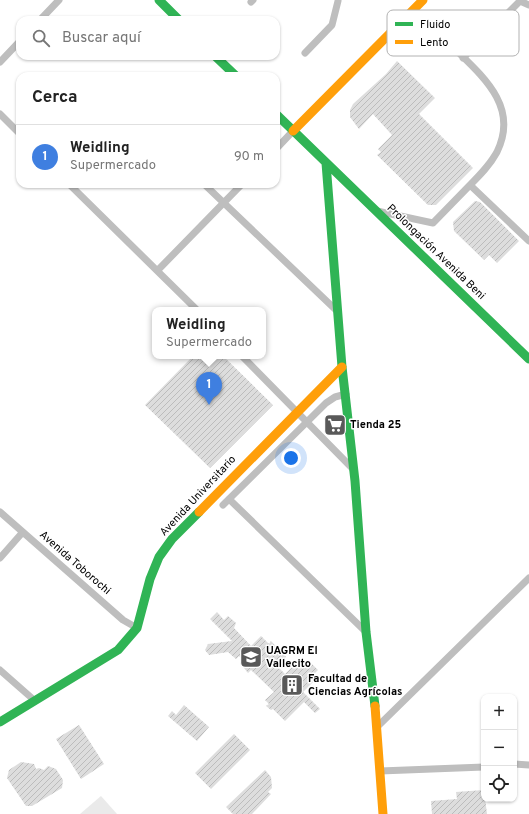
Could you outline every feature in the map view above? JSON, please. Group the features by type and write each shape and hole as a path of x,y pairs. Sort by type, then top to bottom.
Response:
{"street":[{"path":"44,16 60,0"},
{"path":"159,0 175,16"},
{"path":"305,53 332,25 338,0"},
{"path":"413,10 423,0"},
{"path":"511,10 520,1 529,5"},
{"path":"280,145 387,36"},
{"path":"0,62 16,45"},
{"path":"375,211 433,224 491,162 497,151 504,127 503,116 496,95 484,78 463,58"},
{"path":"220,60 232,72"},
{"path":"0,114 16,130"},
{"path":"280,118 293,131"},
{"name":"Prolongación Avenida Beni","path":"293,131 529,359"},
{"path":"326,163 342,367 355,481 366,632 377,727 383,814"},
{"path":"470,185 529,242"},
{"path":"73,188 194,307"},
{"path":"208,188 338,311"},
{"path":"158,270 238,188"},
{"path":"245,359 353,469"},
{"name":"Avenida Universitario","path":"0,722 118,650 137,628 150,579 159,557 188,521 296,411 342,367"},
{"path":"223,505 326,402 335,397 346,394"},
{"path":"229,500 366,632"},
{"name":"Avenida Toborochi","path":"0,512 22,533 123,620 137,628"},
{"path":"0,558 22,533"},
{"path":"377,727 529,578"},
{"path":"0,670 34,700"},
{"path":"517,764 529,765"},
{"path":"380,771 481,767"}],"shaded area":[{"path":"101,796 117,814 80,814"}],"building":[{"path":"397,61 435,98 419,114 473,168 436,205 428,205 377,155 381,152 378,149 392,135 373,114 359,129 350,117 350,110 353,104 386,74"},
{"path":"475,201 480,202 519,241 497,263 489,255 484,260 454,231 453,222"},
{"path":"190,359 226,359 273,405 210,468 145,405"},
{"path":"217,612 224,620 228,616 236,623 234,628 251,646 261,636 269,644 271,641 286,657 277,666 285,674 296,663 300,667 308,660 318,670 310,678 313,682 303,692 320,709 315,713 304,702 285,721 273,709 271,710 266,706 269,704 265,700 274,692 251,670 248,673 244,668 247,665 239,656 236,659 228,652 209,655 205,650 208,644 232,641 210,619"},
{"path":"184,705 209,727 197,741 168,716 172,711 176,715"},
{"path":"79,725 104,764 81,779 56,739"},
{"path":"234,734 250,750 211,789 195,773"},
{"path":"21,762 34,764 36,769 39,768 44,770 48,766 56,769 63,780 62,788 32,806 26,806 7,778 9,770"},
{"path":"265,770 271,777 272,788 268,792 271,794 252,814 233,814 226,807"},
{"path":"481,790 481,802 486,802 487,814 432,814 431,801 457,799 456,792"}],"traffic: fast":[{"path":"159,0 175,16"},
{"path":"219,60 232,72"},
{"path":"280,118 529,359"},
{"path":"326,163 342,367 355,481 366,632 375,706"},
{"path":"0,722 118,650 137,628 150,579 159,557 172,539 199,512"}],"traffic: slow":[{"path":"413,10 423,0"},
{"path":"293,131 387,36"},
{"path":"199,512 342,367"},
{"path":"375,706 383,814"}],"place":[{"name":"Weidling","path":"209,405"},
{"name":"Tienda 25","path":"335,425"},
{"name":"UAGRM El Vallecito","path":"251,657"},
{"name":"Facultad de Ciencias Agrícolas","path":"292,685"}]}
